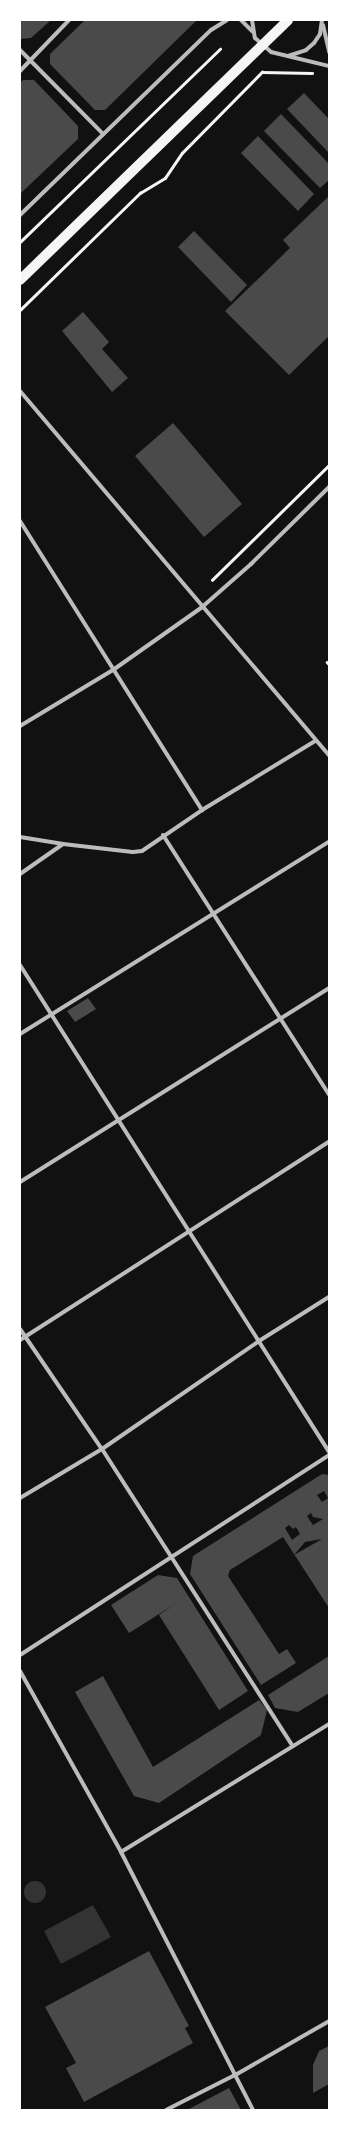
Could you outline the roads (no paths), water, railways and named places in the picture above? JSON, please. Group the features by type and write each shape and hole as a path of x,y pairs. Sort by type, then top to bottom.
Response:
{"main road":[{"path":"20,280 288,20"}],"street":[{"path":"20,71 69,20"},
{"path":"20,215 211,30 227,20"},
{"path":"241,20 252,31 262,45 271,52 329,66"},
{"path":"252,20 252,31"},
{"path":"286,56 296,54 314,43 322,21"},
{"path":"322,21 329,52"},
{"path":"20,50 103,134"},
{"path":"20,390 201,608 329,756"},
{"path":"20,726 113,670 201,608 251,564 329,487"},
{"path":"20,521 202,810"},
{"path":"20,837 63,844 133,852 142,850 202,810 315,741"},
{"path":"163,835 212,914 283,1019 329,1095"},
{"path":"20,1034 329,842"},
{"path":"20,874 63,844"},
{"path":"20,966 52,1014 117,1121 190,1232 329,1453 171,1558 20,1655"},
{"path":"20,1182 283,1019 329,988"},
{"path":"20,1340 329,1142"},
{"path":"20,1498 102,1448 259,1341 329,1297"},
{"path":"20,1329 102,1448 171,1558 293,1746"},
{"path":"20,1671 121,1852 237,2074 253,2110"},
{"path":"121,1852 329,1724"},
{"path":"166,2110 237,2074 329,2021"}]}
